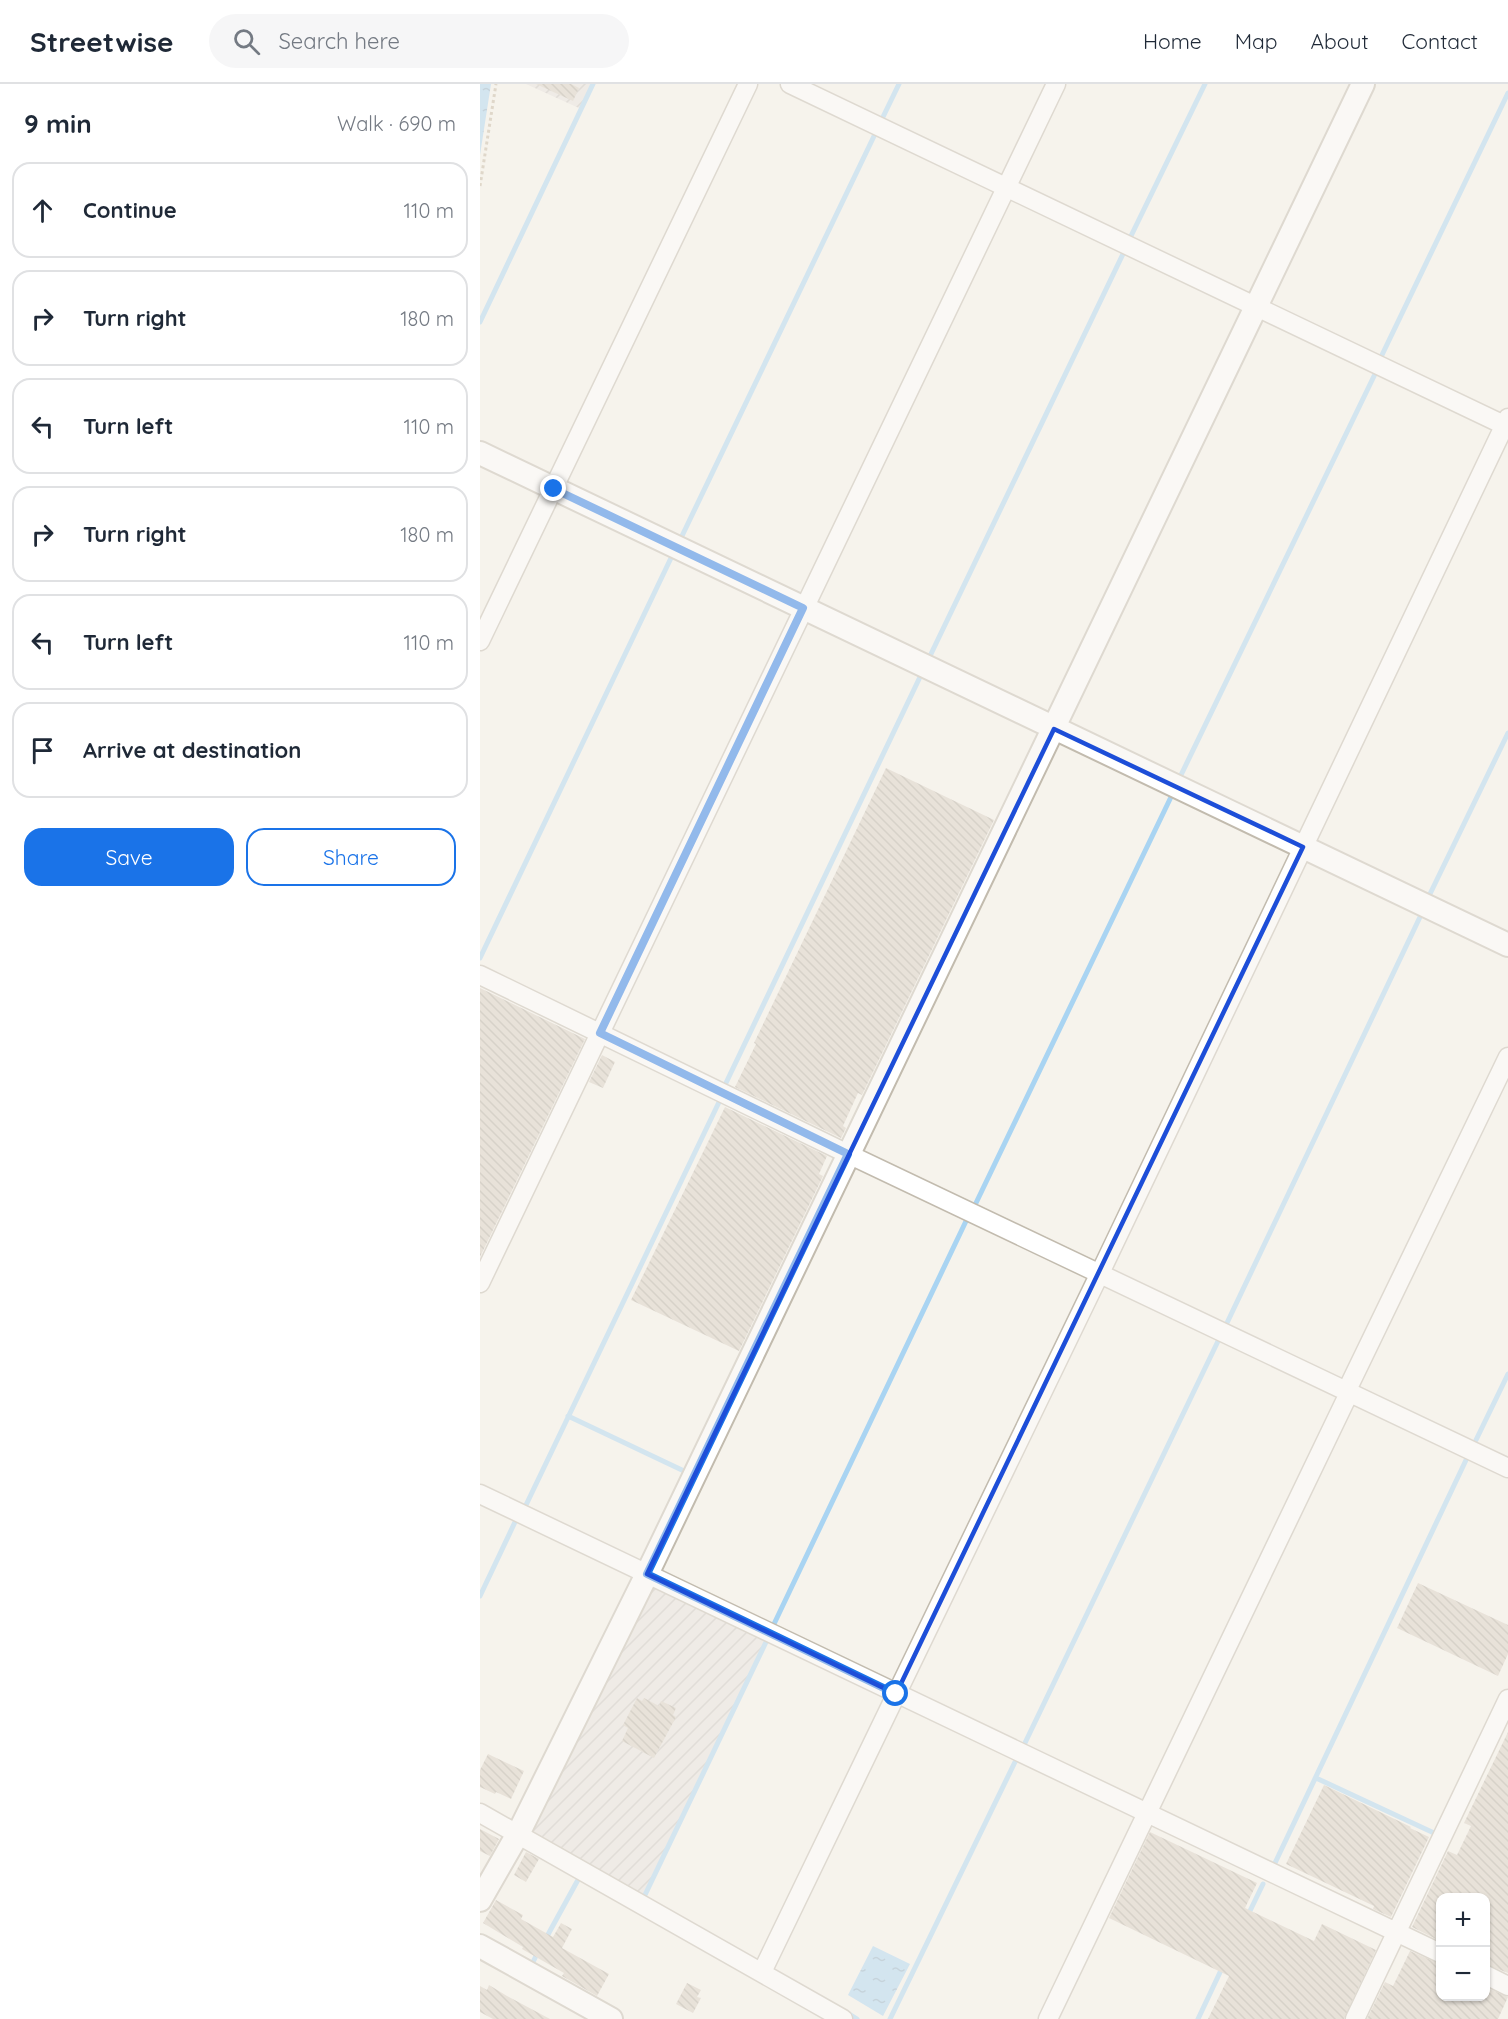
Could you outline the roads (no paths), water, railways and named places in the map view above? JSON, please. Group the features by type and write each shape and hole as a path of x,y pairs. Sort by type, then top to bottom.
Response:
{"street":[{"path":"480,641 748,84"},
{"path":"762,1972 1507,424 790,84"},
{"path":"480,1283 1056,84"},
{"path":"480,1900 520,1830 647,1574 1363,84"},
{"path":"480,453 1508,945"},
{"path":"480,975 848,1154 1508,1468"},
{"path":"1048,2019 1508,1057"},
{"path":"480,1494 1436,1951"},
{"path":"1355,2019 1508,1699"},
{"path":"480,1813 520,1830 843,2019"},
{"path":"480,1946 598,2016"},
{"path":"1490,1977 1508,1986"}],"water":[{"path":"480,84 491,84 480,155"},
{"path":"873,1946 910,1964 883,2016 848,1995"}],"waterway":[{"path":"480,322 593,84"},
{"path":"882,119 899,84"},
{"path":"1130,238 1205,84"},
{"path":"1381,357 1508,93"},
{"path":"681,538 876,132"},
{"path":"930,656 1123,254"},
{"path":"1181,775 1376,372"},
{"path":"480,958 671,558"},
{"path":"725,1085 920,677"},
{"path":"1429,896 1508,733"},
{"path":"976,1203 1171,797"},
{"path":"1226,1325 1420,917"},
{"path":"526,1505 721,1098"},
{"path":"774,1624 967,1219"},
{"path":"1024,1745 1220,1337"},
{"path":"1476,1440 1508,1374"},
{"path":"568,1416 684,1471"},
{"path":"1275,1863 1467,1458"},
{"path":"480,1596 515,1522"},
{"path":"644,1897 767,1640"},
{"path":"890,2019 1015,1762"},
{"path":"1316,1778 1434,1833"},
{"path":"545,1940 579,1878"},
{"path":"1248,1915 1263,1884"},
{"path":"533,1962 539,1950"},
{"path":"1198,2019 1223,1966"},
{"path":"846,2012 857,2019"}]}
